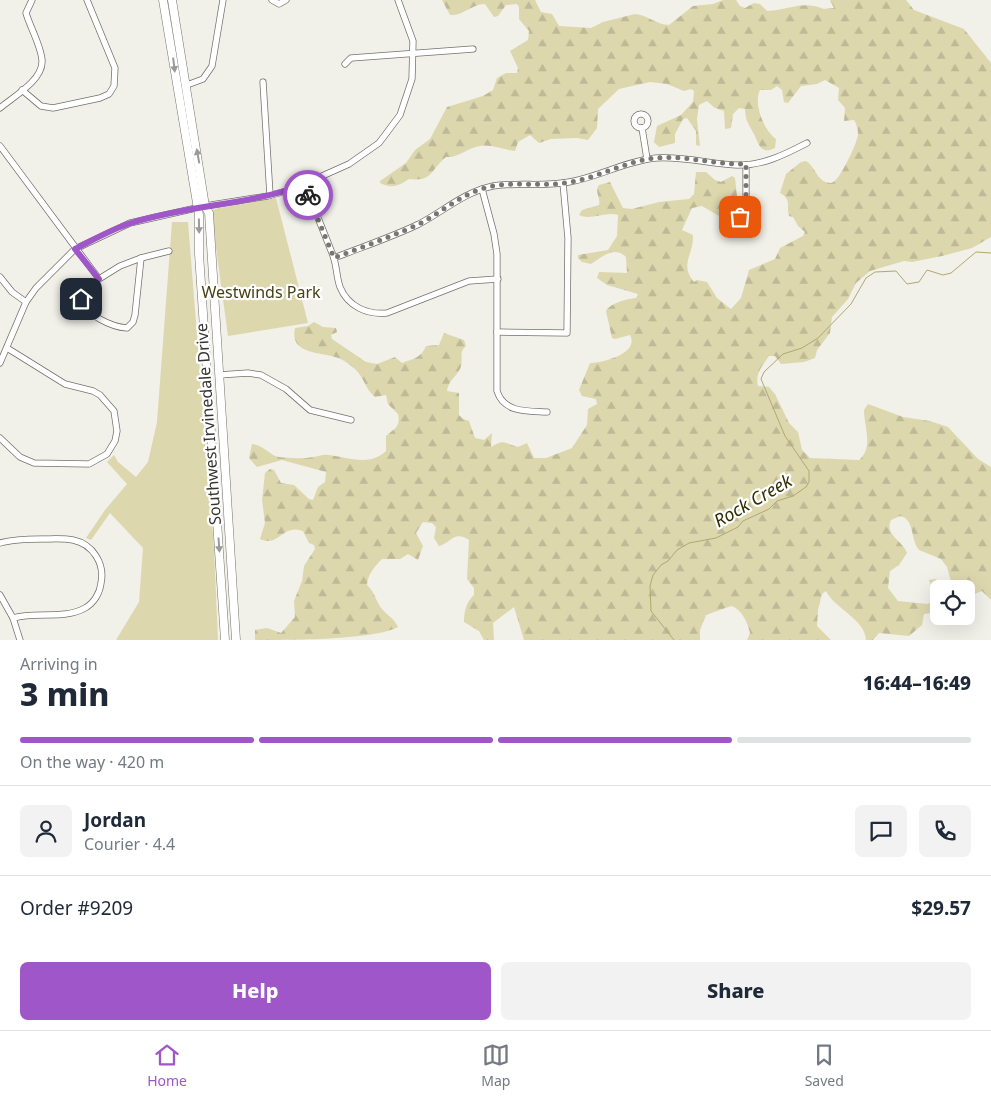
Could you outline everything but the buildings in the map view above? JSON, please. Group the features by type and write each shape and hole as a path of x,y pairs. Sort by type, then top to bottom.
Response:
{"main road":[{"name":"Southwest Irvinedale Drive","path":"163,0 196,208 199,215 199,254 225,640"},
{"name":"Southwest Irvinedale Drive","path":"172,0 205,206 209,213 236,640"},
{"path":"215,482 225,481"}],"street":[{"path":"0,108 35,78 42,68 42,59 26,13 32,0"},
{"path":"22,90 41,106 52,108 100,98 109,94 114,86 115,68 87,0"},
{"path":"187,86 203,79 212,66 223,0"},
{"path":"272,0 279,4 286,0"},
{"path":"0,363 26,302 36,288 75,249 130,223 205,206 270,195 304,185 359,158 386,135 400,115 410,92 414,53 410,29 398,0"},
{"path":"345,64 351,58 474,49"},
{"path":"263,82 270,195"},
{"path":"642,128 647,159"},
{"path":"334,258 419,224 458,200 482,189 503,184 563,183 647,159 683,158 724,164 746,164 771,160 807,143"},
{"path":"0,146 99,279"},
{"path":"736,226 746,197 746,164"},
{"path":"497,332 567,333 568,238 563,183"},
{"path":"304,185 334,258 340,287 344,294 359,308 373,313 396,311 469,281 498,280"},
{"path":"482,189 496,239 498,280 496,383 499,397 502,402 514,409 547,412"},
{"path":"141,258 135,315 133,322 127,328 118,327 90,312 83,306 81,299 85,292 99,279 120,266 141,258 169,251"},
{"path":"0,276 12,292 26,302"},
{"path":"0,438 20,457 34,463 89,464 107,454 115,441 117,431 114,410 100,396 93,391 65,384 7,348"},
{"path":"218,375 248,373 261,375 286,389 310,410 351,420"},
{"path":"0,543 22,539 74,540 90,549 100,562 102,571 98,593 87,607 73,613 32,614 13,618"},
{"path":"0,595 13,618 20,640"}],"green space":[{"path":"442,0 535,0 541,12 552,14 559,26 591,28 603,22 635,14 669,25 693,6 713,4 723,0 736,0 740,6 745,8 754,3 760,4 767,11 802,5 816,6 824,9 834,8 830,0 906,0 914,10 964,29 991,63 991,237 972,248 912,262 904,261 870,271 856,283 848,299 832,317 830,333 817,350 815,358 804,362 781,364 775,356 769,356 760,370 757,382 758,386 769,387 775,394 789,423 798,432 802,450 810,458 859,460 864,455 867,443 864,410 868,404 903,417 930,421 948,427 978,459 991,467 991,600 982,591 975,594 975,580 951,580 947,567 941,559 919,550 908,521 900,516 891,520 890,530 907,553 899,565 890,571 888,588 898,601 930,603 930,613 924,614 922,625 909,636 879,633 873,640 866,640 861,626 826,591 822,594 817,626 831,640 747,640 750,633 746,621 735,607 731,606 706,615 700,630 700,640 524,640 514,607 493,623 494,640 484,640 479,631 464,622 466,607 474,595 474,588 467,579 469,540 460,536 439,546 434,538 436,527 432,523 423,522 416,533 423,546 418,560 408,554 400,559 382,559 372,571 367,585 380,606 398,627 371,635 351,637 255,640 255,630 267,628 281,633 295,617 294,601 302,581 304,566 315,549 314,545 309,543 303,531 296,529 285,532 272,540 260,539 265,523 262,500 265,473 270,469 274,470 281,483 294,485 309,499 313,500 318,487 325,482 326,472 282,460 257,467 249,458 252,444 279,457 305,458 326,455 358,460 373,459 386,451 386,436 399,422 398,414 388,404 386,395 375,397 358,372 343,360 301,347 296,343 294,337 295,328 308,326 314,322 323,327 336,328 337,332 331,335 332,339 366,362 377,364 395,357 402,363 413,359 422,353 426,346 439,345 444,333 464,340 466,346 462,351 461,366 449,384 447,391 459,393 459,415 469,421 475,438 484,440 492,433 491,447 502,442 518,447 527,443 534,458 546,458 572,448 587,425 588,409 597,404 596,399 582,396 579,390 590,363 618,356 630,347 632,342 630,335 612,338 606,311 608,308 624,300 636,298 638,294 607,285 597,278 599,272 627,273 626,257 617,252 608,253 591,264 582,262 578,258 578,255 608,250 617,236 618,215 608,214 584,217 579,215 582,210 599,205 597,190 599,185 610,182 623,208 632,209 659,202 689,199 694,194 696,172 706,172 715,180 721,182 732,176 735,178 737,196 732,211 719,216 702,206 692,208 682,230 693,235 687,264 694,282 697,280 707,282 717,298 731,309 741,298 749,270 775,259 780,248 803,236 805,232 798,226 793,217 789,216 787,200 780,193 786,174 801,162 806,161 820,178 831,183 843,170 857,139 858,129 854,120 844,121 845,108 838,100 839,88 825,80 817,84 801,86 788,103 784,102 782,90 777,86 771,90 760,90 758,96 759,109 767,130 776,139 775,148 764,150 761,148 748,122 745,109 739,108 733,114 731,128 725,129 724,111 715,108 707,101 699,105 697,119 700,146 696,145 696,131 687,118 683,119 675,134 675,143 659,147 654,142 657,126 681,115 693,102 694,91 691,89 684,91 667,84 650,82 619,89 598,109 597,128 588,140 577,138 551,139 539,143 530,135 518,142 515,151 480,146 455,156 446,157 423,179 409,179 395,186 385,185 380,183 380,181 406,163 415,150 430,139 447,107 483,96 493,90 497,78 506,73 517,73 518,68 510,51 528,40 529,31 519,19 519,7 517,4 506,5 498,16 494,17 485,4 477,5 459,14 450,15"},
{"name":"Westwinds Park","path":"276,198 308,323 228,336 211,211 218,208"},
{"path":"172,222 188,222 214,548 218,640 116,640 139,602 143,548 110,513 91,540 86,538 105,510 127,484 107,462 114,455 118,462 136,477 148,462 157,422"}],"waterway":[{"name":"Rock Creek","path":"674,640 651,611 650,586 653,575 661,565 668,561 677,550 689,543 716,538 738,527 743,521 769,509 777,501 793,496 806,487 809,482 809,471 785,436 761,379 764,372 783,354 802,348 818,338 851,304 866,278 875,272 896,271 907,284 919,282 927,270 943,275 951,273 976,252 991,253"}],"way so far":[{"path":"308,195 334,258 419,224 468,194 491,186 563,183 584,179 615,167 647,159 670,157 698,159 724,164 746,164 746,197 740,217"}],"route":[{"path":"81,299 85,292 99,279 75,249 130,223 163,214 268,196 304,185 308,195"}]}
